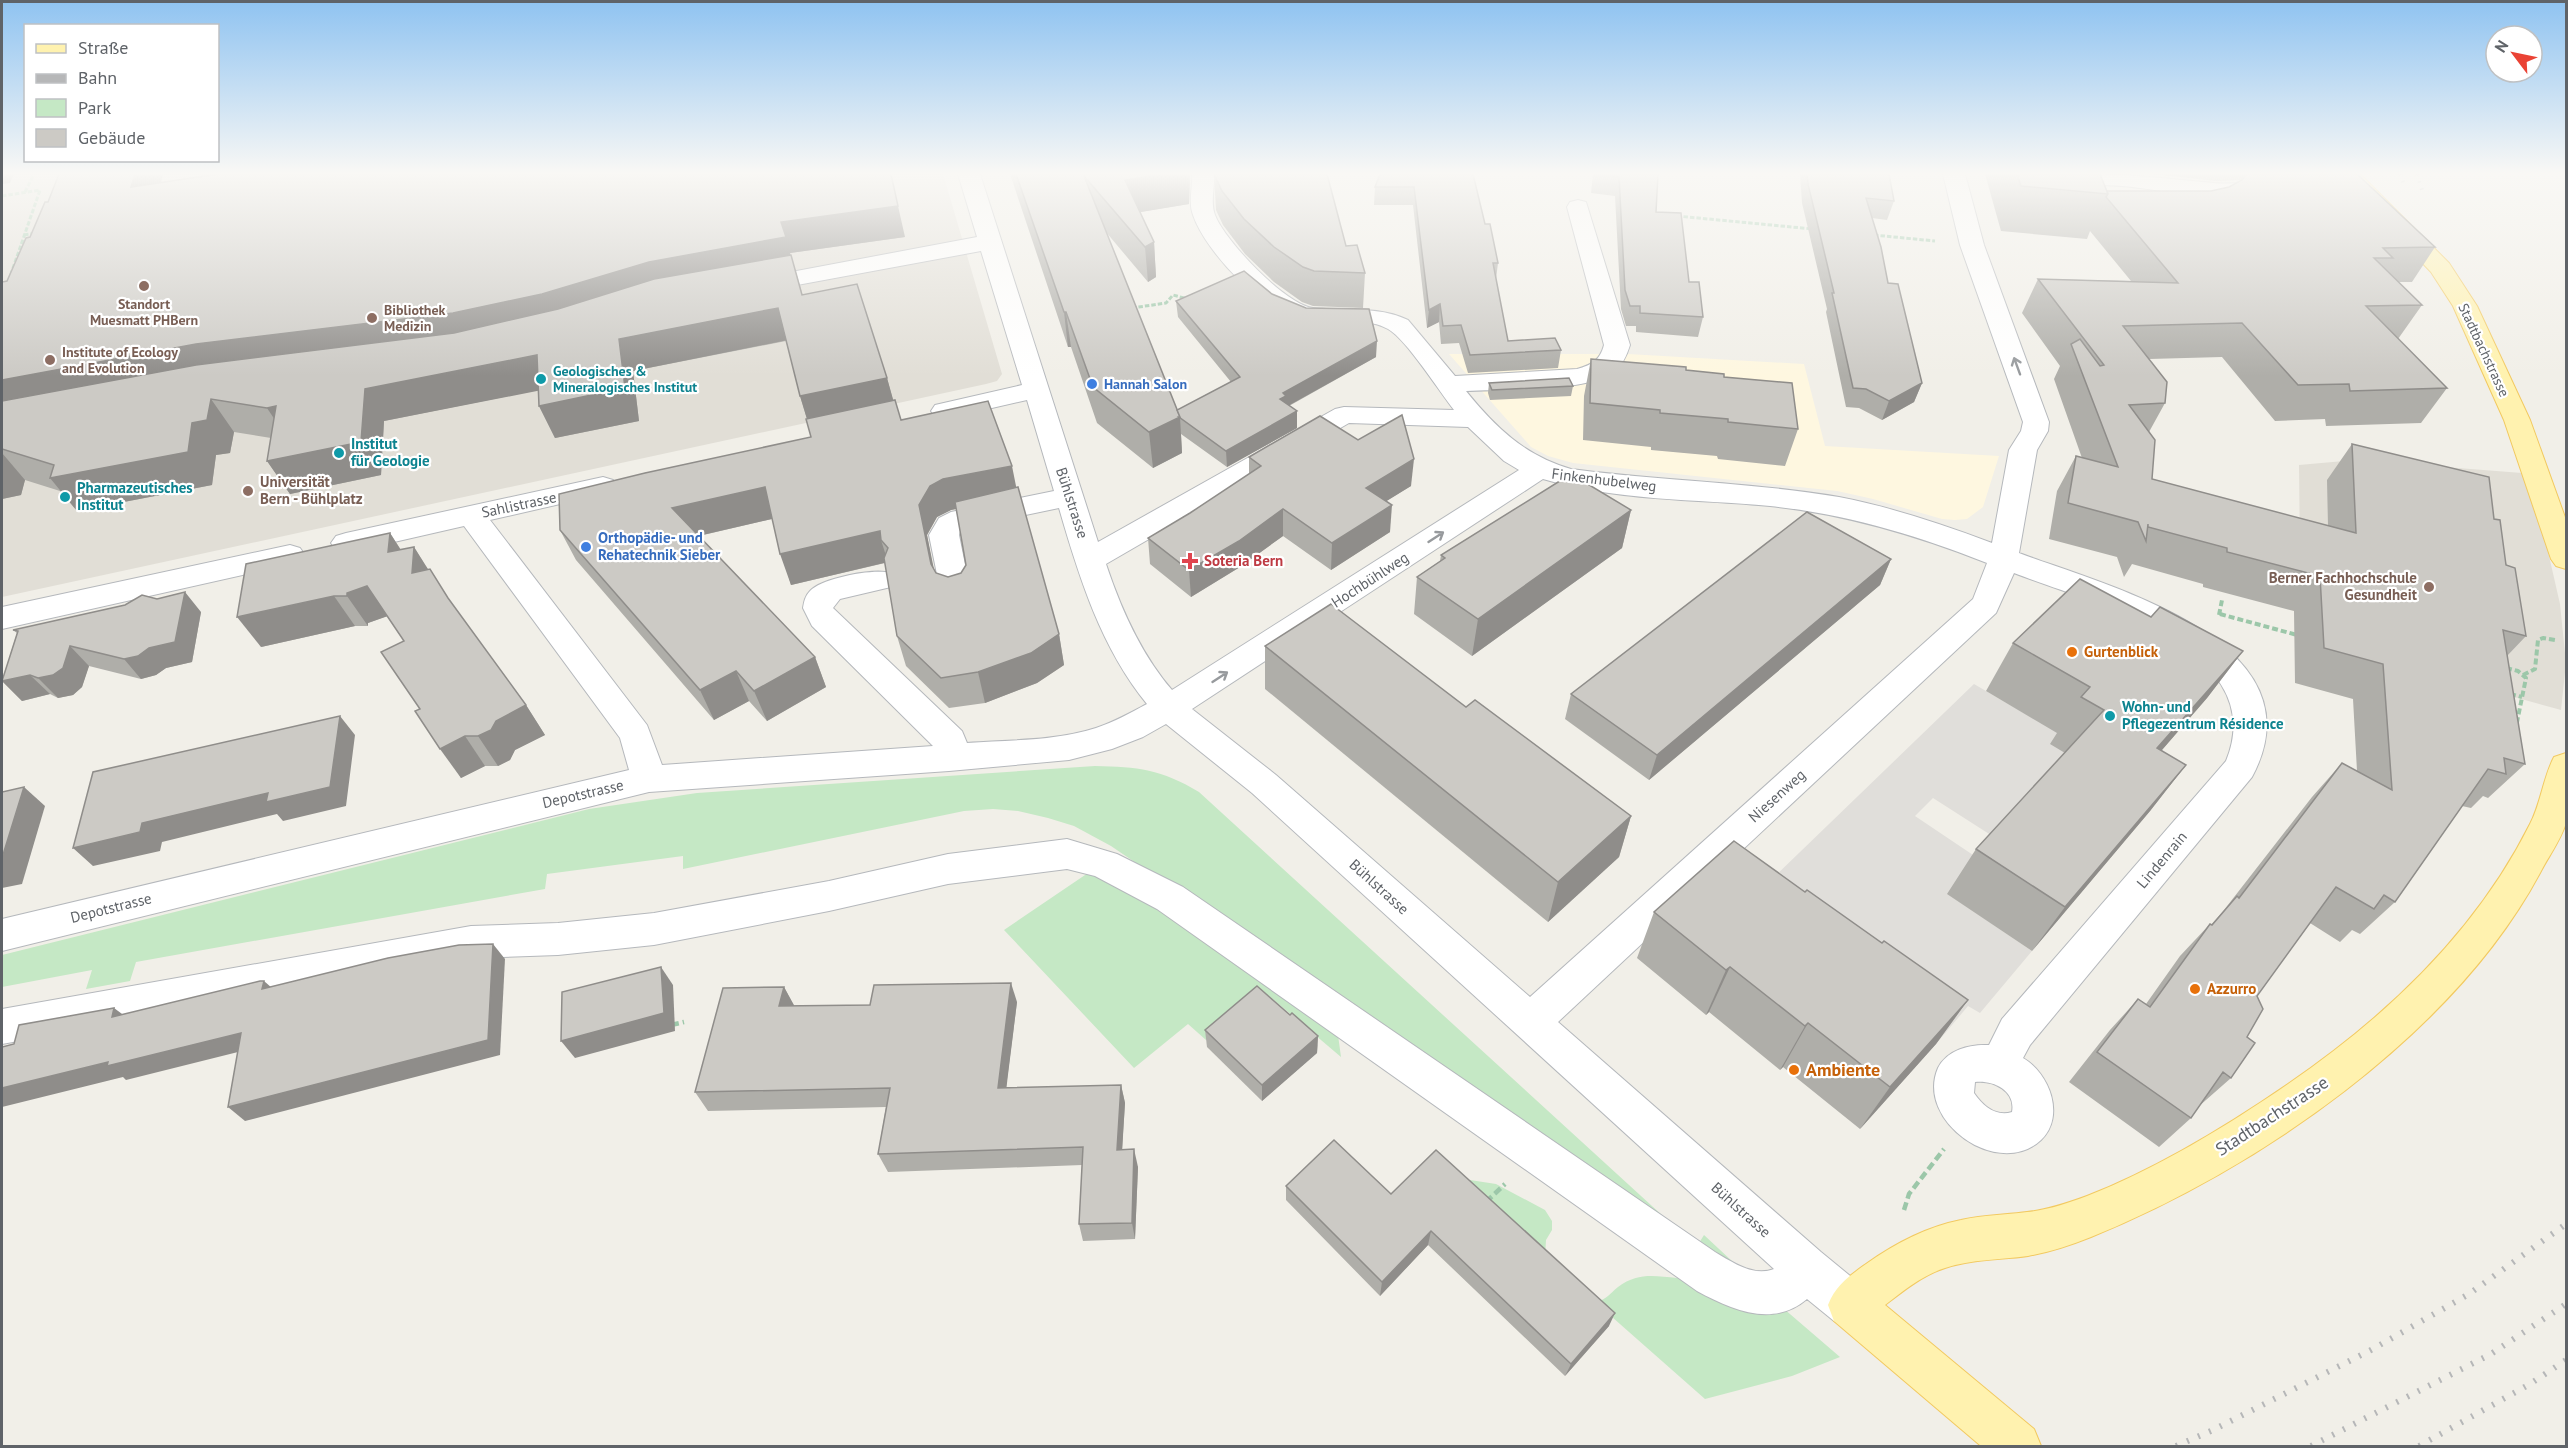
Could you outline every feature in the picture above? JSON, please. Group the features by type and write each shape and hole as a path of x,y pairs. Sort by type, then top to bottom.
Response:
{"main road":[{"name":"Stadtbachstrasse","path":"2415,242 2441,268 2465,306 2517,420 2566,559"},
{"name":"Stadtbachstrasse","path":"1866,1318 1874,1284 1910,1262 1958,1242 2051,1230 2141,1193 2234,1142 2321,1086 2410,1011 2490,921 2517,880 2546,827 2566,766"},
{"name":"Bühlstrasse","path":"1866,1318 2017,1446"}],"street":[{"path":"727,291 990,242"},
{"name":"Bühlstrasse","path":"990,242 1105,601 1128,654 1149,684 1170,708 1264,784 1805,1268 1866,1318"},
{"name":"Finkenhubelweg","path":"1222,242 1257,284 1304,314 1365,316 1394,322 1404,330 1474,419 1503,449 1538,470 1587,481 1837,507 1902,522 2134,608 2183,632 2211,630"},
{"path":"1447,384 1577,377 1607,367 1615,357 1617,345 1588,242"},
{"path":"1971,242 2036,422 2036,431 2023,451 2003,558"},
{"path":"916,417 1037,390"},
{"path":"1091,559 1344,415 1474,419"},
{"name":"Hochbühlweg","path":"1170,708 1538,470"},
{"name":"Sahlistrasse","path":"2,618 623,482"},
{"path":"956,594 944,535 949,525 961,519 1070,497"},
{"path":"471,515 635,734 649,779"},
{"name":"Niesenweg","path":"1530,1022 1985,605 1992,594 2003,558"},
{"path":"880,580 830,591 820,599 818,608 823,618 950,740 949,758"},
{"name":"Lindenrain","path":"1999,1065 2016,1032 2240,768 2249,750 2252,727 2248,702 2211,630"},
{"name":"Depotstrasse","path":"2,935 573,795 649,779 949,758 1069,747 1100,740 1121,732 1170,708"},
{"path":"2,1027 471,942 587,937 654,929 829,896 948,869 1066,854 1104,864 1170,898 1677,1253 1730,1285 1749,1292 1779,1292 1792,1284 1805,1268"},
{"path":"1974,1062 1999,1065 2018,1077 2030,1093 2034,1105 2033,1116 2028,1125 2019,1131 2007,1134 1994,1132 1969,1118 1954,1095 1953,1083 1956,1073 1963,1066 1974,1062"}],"path":[{"path":"9,278 22,242"},
{"path":"1127,309 1166,303 1173,295 1184,297 1188,304"},
{"path":"2211,630 2304,638"},
{"path":"2523,675 2535,669 2538,640 2543,638 2555,640"},
{"path":"2500,666 2518,671 2526,678 2516,726"},
{"path":"2508,693 2522,697"},
{"path":"671,1025 684,1022"},
{"path":"1904,1209 1909,1194 1969,1118"}],"shaded area":[{"name":"Universität Bern - Bühlplatz","path":"2,242 963,242 1002,374 997,381 986,384 2,597"},
{"path":"1449,354 1628,354 1804,364 1825,446 1999,456 1983,507 1967,519 1955,520 1942,519 1837,491 1573,463 1548,456 1531,447"},
{"name":"Berner Fachhochschule Gesundheit","path":"2355,460 2522,473 2544,534 2560,604 2566,663 2561,710 2301,638 2299,465"},
{"path":"1974,684 2060,734 2073,757 1997,839 1933,798 1915,816 1979,859 1948,894 2032,951 1980,1013 1968,1006 1936,1044 1741,909"}],"green space":[{"path":"1095,766 1124,767 1161,774 1199,792 1687,1238 1111,846 1074,826 1018,811 993,809 964,811 683,869 683,856 547,874 545,889 136,962 130,981 86,989 92,970 2,987 2,955 589,809 697,793"},
{"path":"1110,868 1335,1013 1341,1057 1268,995 1206,1040 1188,1024 1134,1068 1004,930 1088,873"},
{"path":"1457,1178 1496,1184 1545,1210 1552,1221 1552,1230 1546,1240 1545,1257"},
{"path":"1704,1235 1840,1357 1792,1376 1705,1399 1595,1302 1606,1298 1625,1282 1633,1279 1647,1276 1677,1278"}],"building":[{"path":"24,242 761,242 649,262 542,294 453,313 196,344 2,380 2,282 7,281"},
{"path":"1040,242 1110,242 1180,417 1149,432 1093,387 1066,312 1064,312"},
{"path":"1140,242 1154,242 1154,242 1145,247"},
{"path":"1268,242 1345,242 1346,246 1357,245 1365,273 1314,271 1303,267"},
{"path":"1421,242 1494,242 1498,263 1493,263 1508,341 1555,338 1561,350 1470,355 1461,325 1443,326 1440,304 1429,310"},
{"path":"1622,242 1684,242 1689,282 1699,282 1703,317 1640,313 1640,306 1630,306 1625,290"},
{"path":"1822,242 1879,242 1888,283 1898,284 1922,383 1889,401 1866,389 1853,388 1832,293 1834,293"},
{"path":"2143,242 2429,242 2435,247 2383,248 2393,258 2374,258 2422,305 2366,306 2447,388 2350,391 2349,384 2298,385 2242,323 2123,326 2167,382 2165,403 2129,405 2155,440 2152,479 2356,533 2352,444 2489,477 2494,519 2500,520 2506,565 2515,568 2526,636 2503,630 2525,764 2504,758 2506,774 2488,769 2395,902 2384,895 2374,909 2336,887 2257,996 2263,1009 2247,1037 2255,1043 2231,1078 2223,1072 2191,1118 2097,1052 2138,999 2150,1007 2210,924 2212,925 2237,896 2239,898 2342,763 2392,790 2383,664 2324,648 2320,576 2227,552 2227,548 2148,527 2148,524 2146,541 2138,522 2068,503 2076,456 2118,467 2071,344 2080,339 2100,366 2104,365 2038,279 2178,283"},
{"path":"791,255 802,295 857,284 887,378 800,396 778,308 619,339 625,388 539,406 537,355 365,389 361,442 267,461 276,406 267,408 211,399 207,420 192,423 188,452 50,478 54,465 2,449 2,401 196,365 454,333 558,309 654,279"},
{"path":"1244,271 1272,294 1306,308 1369,309 1377,341 1283,393 1286,396 1280,399 1297,411 1226,451 1179,417 1177,410 1240,377 1176,301"},
{"path":"1591,359 1686,367 1686,370 1724,374 1724,377 1792,383 1798,429 1590,403"},
{"path":"1569,378 1573,386 1492,390 1489,383"},
{"path":"895,400 901,420 988,401 1012,466 943,479 930,486 919,505 931,564 936,573 948,577 961,573 966,565 955,502 1018,487 1059,634 1031,653 978,672 941,678 897,636 884,558 888,548 881,540 880,531 780,554 765,487 672,508 815,657 754,691 736,671 700,690 560,530 559,494 811,437 806,419"},
{"path":"1402,415 1414,459 1366,488 1392,505 1332,543 1283,509 1239,541 1189,570 1148,538 1261,466 1249,457 1320,416 1358,440"},
{"path":"1571,474 1631,510 1478,619 1417,577 1445,558 1441,555"},
{"path":"1807,512 1891,559 1657,755 1571,694"},
{"path":"390,533 388,552 414,547 412,573 430,569 448,598 526,705 496,721 491,730 478,736 465,736 440,749 415,711 420,709 381,652 404,641 367,586 347,593 347,596 334,596 237,617 246,564"},
{"path":"2080,579 2151,617 2160,607 2243,651 2157,748 2186,765 2065,907 1976,849 2104,710 2081,697 2090,687 2013,643"},
{"path":"185,592 175,642 149,648 138,656 124,659 70,646 63,668 53,675 38,678 30,675 2,681 18,631 13,630 125,605 142,595 157,599"},
{"path":"1331,604 1466,707 1475,700 1631,816 1558,882 1265,646"},
{"path":"340,716 330,787 266,802 268,793 142,823 140,832 73,848 93,772"},
{"path":"24,787 2,858 2,792"},
{"path":"1734,841 1805,892 1807,890 1882,943 1884,941 1968,1000 1890,1087 1808,1023 1805,1026 1730,967 1726,970 1654,912"},
{"path":"493,944 488,1040 228,1107 241,1033 107,1066 108,1062 2,1088 2,1047 14,1044 19,1025 114,1008 112,1017 260,981 264,981 262,989 388,958 459,945"},
{"path":"661,967 664,1013 561,1041 562,992"},
{"path":"1011,983 998,1088 1121,1085 1117,1150 1134,1149 1132,1223 1079,1224 1083,1147 878,1154 890,1088 695,1092 723,988 784,987 779,1006 870,1005 874,985"},
{"path":"1257,986 1318,1036 1262,1085 1205,1030"},
{"path":"1334,1140 1391,1194 1436,1150 1615,1313 1571,1364 1431,1231 1382,1282 1286,1186"}],"railway":[{"path":"2176,1446 2213,1430 2371,1350 2469,1294 2566,1224"},
{"path":"2311,1446 2491,1354 2566,1304"},
{"path":"2419,1446 2530,1384 2566,1360"}],"place":[{"name":"Standort Muesmatt PHBern","path":"144,286"},
{"name":"Bibliothek Medizin","path":"372,318"},
{"name":"Institute of Ecology and Evolution","path":"50,360"},
{"name":"Geologisches & Mineralogisches Institut","path":"541,379"},
{"name":"Hannah Salon","path":"1092,384"},
{"name":"Institut für Geologie","path":"339,453"},
{"name":"Universität Bern - Bühlplatz","path":"248,491"},
{"name":"Pharmazeutisches Institut","path":"65,497"},
{"name":"Orthopädie- und Rehatechnik Sieber","path":"586,547"},
{"name":"Soteria Bern","path":"1190,561"},
{"name":"Berner Fachhochschule Gesundheit","path":"2429,587"},
{"name":"Gurtenblick","path":"2072,652"},
{"name":"Wohn- und Pflegezentrum Résidence","path":"2110,716"},
{"name":"Azzurro","path":"2195,989"},
{"name":"Ambiente","path":"1794,1070"}]}
